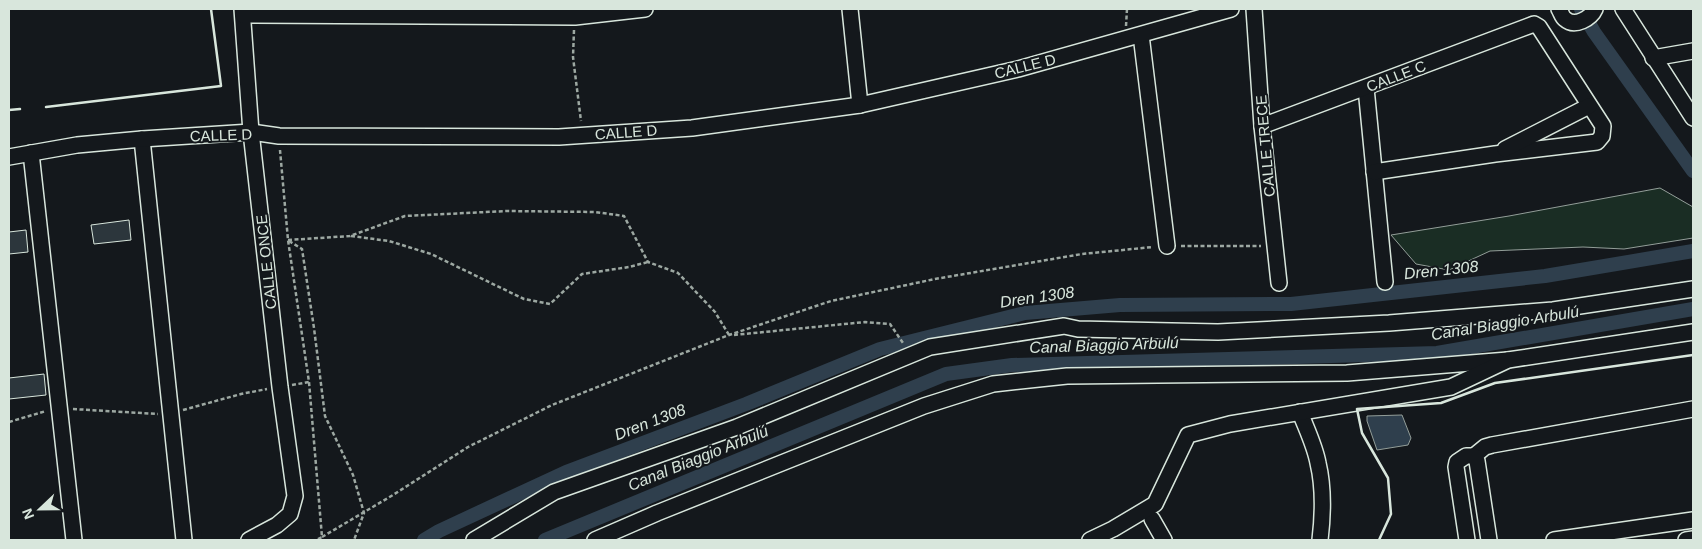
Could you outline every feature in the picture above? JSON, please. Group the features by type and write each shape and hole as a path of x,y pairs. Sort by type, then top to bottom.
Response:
{"street":[{"path":"243,12 575,17 644,9"},
{"path":"850,9 860,105"},
{"name":"CALLE D","path":"9,157 77,145 252,132 279,136 559,137 692,128 860,105 1018,69 1231,9"},
{"name":"CALLE TRECE","path":"1254,9 1262,126 1279,283"},
{"path":"1559,9 1564,19 1579,23 1594,12"},
{"path":"1623,9 1693,118"},
{"name":"CALLE ONCE","path":"243,12 252,132 280,387 296,496 290,514 276,525 250,540"},
{"name":"CALLE C","path":"1262,126 1534,24 1539,27 1589,106"},
{"path":"1142,35 1167,246"},
{"path":"1653,58 1693,51"},
{"path":"1366,88 1385,282"},
{"path":"1374,172 1495,154 1596,142 1601,139 1603,126 1589,106 1495,154"},
{"path":"1560,121 1559,135 1568,146"},
{"path":"142,139 184,540"},
{"path":"31,153 74,540"},
{"path":"474,540 554,492 737,427 930,347 1064,326 1218,332 1389,323 1553,310 1693,290"},
{"path":"595,540 666,509 924,406 993,384 1066,376 1347,373 1508,360 1693,332"},
{"path":"1090,540 1113,530 1154,504 1188,435 1230,424 1451,387 1508,360"},
{"path":"1467,540 1456,467 1457,462 1466,456 1474,456 1485,447 1492,445 1693,409"},
{"path":"1300,412 1318,462 1322,494 1320,540"},
{"path":"1474,456 1478,466 1489,540"},
{"path":"1152,519 1164,540"},
{"path":"1554,540 1693,520"},
{"path":"1686,540 1693,539"}],"path":[{"path":"575,17 573,57 583,135"},
{"path":"279,136 288,240 308,382 322,537"},
{"path":"350,236 405,216 507,211 595,212 624,216 648,262"},
{"path":"288,240 350,236 389,241 431,254 524,299 550,304 582,274 629,267 648,262 678,273 714,312 729,335"},
{"path":"288,240 302,249 325,416 353,475 364,513 354,540"},
{"path":"316,540 364,513 468,447 552,405 729,335 831,301 935,279 1082,254 1167,246 1275,246"},
{"path":"729,335 866,322 890,324 898,335"}],"green space":[{"path":"1660,188 1693,207 1693,238 1624,249 1583,247 1490,251 1449,270 1416,264 1391,235 1509,216"}],"water":[{"path":"1402,415 1411,438 1408,445 1377,450 1367,416"}],"building":[{"path":"129,220 131,240 94,244 91,225"},
{"path":"26,230 28,252 9,254 9,232"},
{"path":"44,374 46,395 9,399 9,378"}],"waterway":[{"path":"1581,9 1594,32 1693,171"},
{"name":"Dren 1308","path":"424,540 439,531 566,472 746,404 880,349 1025,313 1120,305 1291,304 1545,276 1693,251"},
{"name":"Canal Biaggio Arbulú","path":"545,540 946,374 1012,365 1437,353 1693,309"}],"wall":[{"path":"46,107 221,86 211,9"},
{"path":"9,110 20,109"},
{"path":"1379,540 1391,514 1388,478 1362,433 1357,409 1441,403 1495,383 1693,355"}]}
